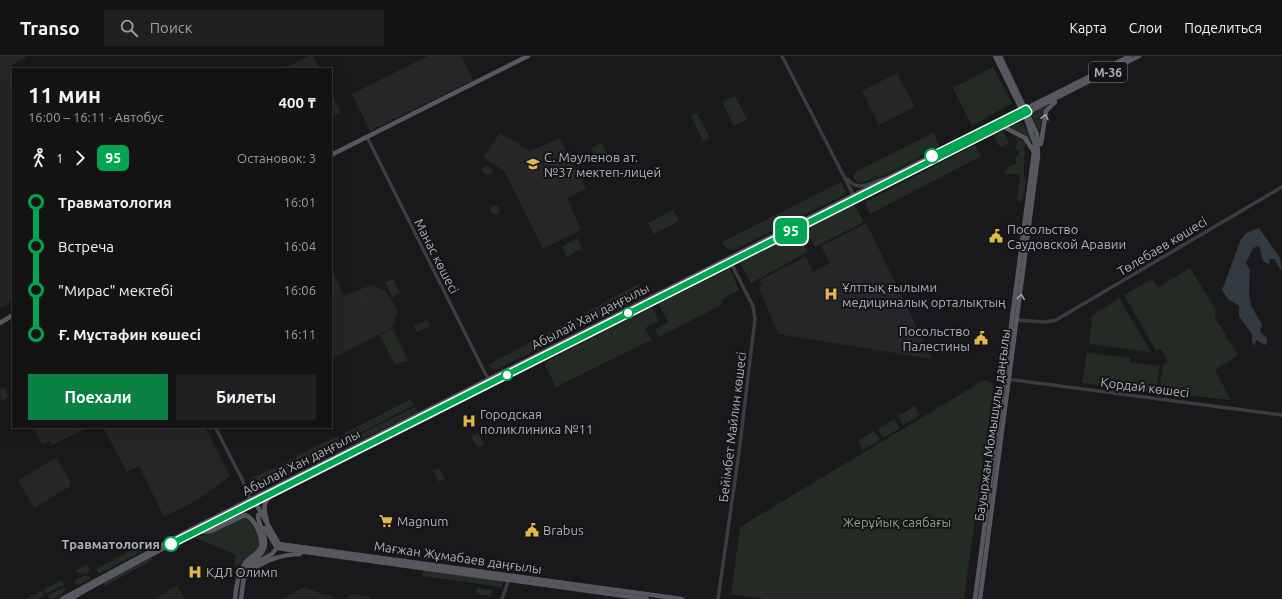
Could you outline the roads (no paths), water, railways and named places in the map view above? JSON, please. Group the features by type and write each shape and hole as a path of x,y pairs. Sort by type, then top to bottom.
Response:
{"main road":[{"path":"332,154 528,56"},
{"path":"995,56 1025,112"},
{"path":"1000,56 1025,112"},
{"name":"Абылай Хан даңғылы","path":"854,197 1002,126 1025,112 1130,56"},
{"name":"Абылай Хан даңғылы","path":"62,599 153,549 282,488 493,382 890,178 1139,56"},
{"path":"1036,154 1045,116 1049,107 1076,88"},
{"name":"Бауыржан Момышұлы даңғылы","path":"975,599 1018,320 1036,154 1037,134 1025,112"},
{"path":"1002,126 1025,138 1036,154"},
{"name":"Бауыржан Момышұлы даңғылы","path":"980,599 1008,379 1012,320 1036,154"},
{"name":"Абылай Хан даңғылы","path":"70,599 193,532 488,379 730,260"},
{"path":"0,323 12,316"},
{"path":"269,528 264,511 264,503 269,497 282,488"},
{"path":"252,501 258,515 278,546"},
{"path":"252,501 269,528 278,546"},
{"path":"241,571 261,555 265,547 265,539 258,520 258,515"},
{"path":"193,532 211,531 241,517 249,516 261,538 261,546 257,553 246,561 241,571 235,599"},
{"path":"241,571 272,554 278,546"},
{"name":"Мағжан Жұмабаев даңғылы","path":"278,546 306,552 509,578"},
{"name":"Мағжан Жұмабаев даңғылы","path":"278,546 647,599"},
{"path":"244,579 250,571 284,554 306,552"},
{"path":"240,599 245,574 252,565"},
{"name":"Мағжан Жұмабаев даңғылы","path":"632,596 682,599"}],"street":[{"path":"782,56 854,197"},
{"name":"Манас көшесі","path":"366,137 488,379"},
{"path":"844,176 851,184 863,187 890,178"},
{"name":"Төлебаев көшесі","path":"1018,320 1046,322 1064,315 1282,187"},
{"name":"Бейімбет Майлин көшесі","path":"718,599 739,452 755,319 752,306 730,260"},
{"path":"1012,320 1018,320"},
{"path":"488,379 493,382"},
{"name":"Қордай көшесі","path":"1008,379 1282,416"},
{"path":"216,428 252,501"},
{"path":"502,599 509,578"}],"place":[{"name":"С. Мәуленов ат. №37 мектеп-лицей","path":"533,164"},
{"name":"Посольство Саудовской Аравии","path":"996,236"},
{"name":"Ұлттық ғылыми медициналық орталықтың","path":"831,294"},
{"name":"Посольство Палестины","path":"981,338"},
{"name":"Городская поликлиника №11","path":"469,421"},
{"name":"Magnum","path":"386,521"},
{"name":"Brabus","path":"532,530"},
{"name":"Травматология","path":"171,544"},
{"name":"КДЛ Олимп","path":"195,572"}],"park label":[{"name":"Жерұйық саябағы","path":"897,522"}]}
